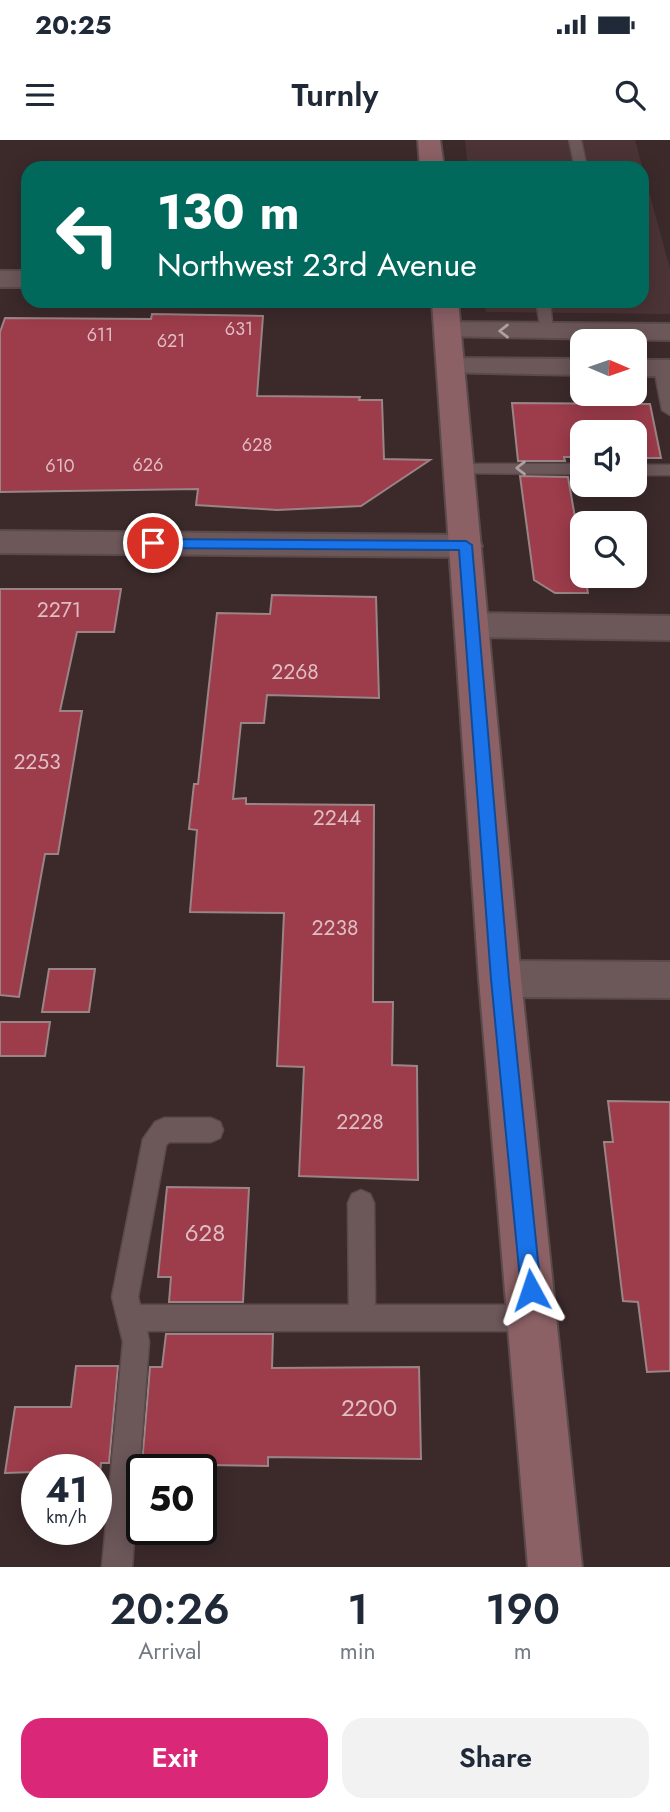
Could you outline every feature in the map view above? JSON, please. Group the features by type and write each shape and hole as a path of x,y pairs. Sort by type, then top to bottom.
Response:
{"main road":[{"path":"429,140 431,161"},
{"path":"446,316 500,979 534,1318 555,1567"}],"street":[{"path":"0,279 21,279"},
{"path":"446,316 548,331 670,332"},
{"path":"451,366 570,367"},
{"path":"0,542 466,545"},
{"path":"473,625 670,628"},
{"path":"500,979 670,980"}],"lane":[{"path":"576,140 580,161"},
{"path":"543,308 548,331"},
{"path":"656,368 670,410"},
{"path":"460,469 570,469"},
{"path":"647,470 670,470"},
{"path":"117,1567 135,1342 125,1297 155,1139 164,1130 211,1130"},
{"path":"361,1203 362,1319"},
{"path":"129,1318 534,1318"}],"shaded area":[{"path":"465,140 635,140 641,161 467,161"},
{"path":"649,192 670,269 670,314 486,312 485,308 649,308"}],"building":[{"path":"152,314 263,316 257,396 360,397 359,400 382,400 384,459 430,460 361,506 277,510 196,505 198,489 0,492 0,332 5,318 151,319"},
{"path":"512,403 570,403 570,406 650,404 661,458 647,458 647,420 570,420 570,457 564,457 565,461 518,461"},
{"path":"520,476 568,477 574,511 570,511 570,588 587,588 588,593 555,593 534,580"},
{"path":"0,589 121,589 114,632 77,632 60,711 82,711 58,854 45,854 19,997 0,995"},
{"path":"272,595 376,597 379,698 267,695 264,723 241,723 233,799 246,798 246,804 374,805 373,1002 393,1002 392,1065 417,1066 418,1180 299,1176 304,1067 277,1066 284,913 190,912 197,830 189,829 194,784 198,784 217,613 270,614"},
{"path":"49,969 95,969 89,1012 42,1012"},
{"path":"0,1022 50,1022 45,1056 0,1056"},
{"path":"608,1101 670,1102 670,1371 647,1372 638,1302 623,1301 604,1142 613,1142"},
{"path":"167,1187 249,1188 243,1302 169,1302 171,1277 158,1277"},
{"path":"166,1334 273,1334 272,1368 419,1367 421,1459 268,1457 268,1466 217,1465 217,1454 143,1454 150,1367 162,1367"},
{"path":"76,1366 118,1366 110,1454 21,1454 21,1472 5,1473 15,1407 71,1407"}],"route":[{"path":"153,543 466,545 500,979 531,1290"}]}
